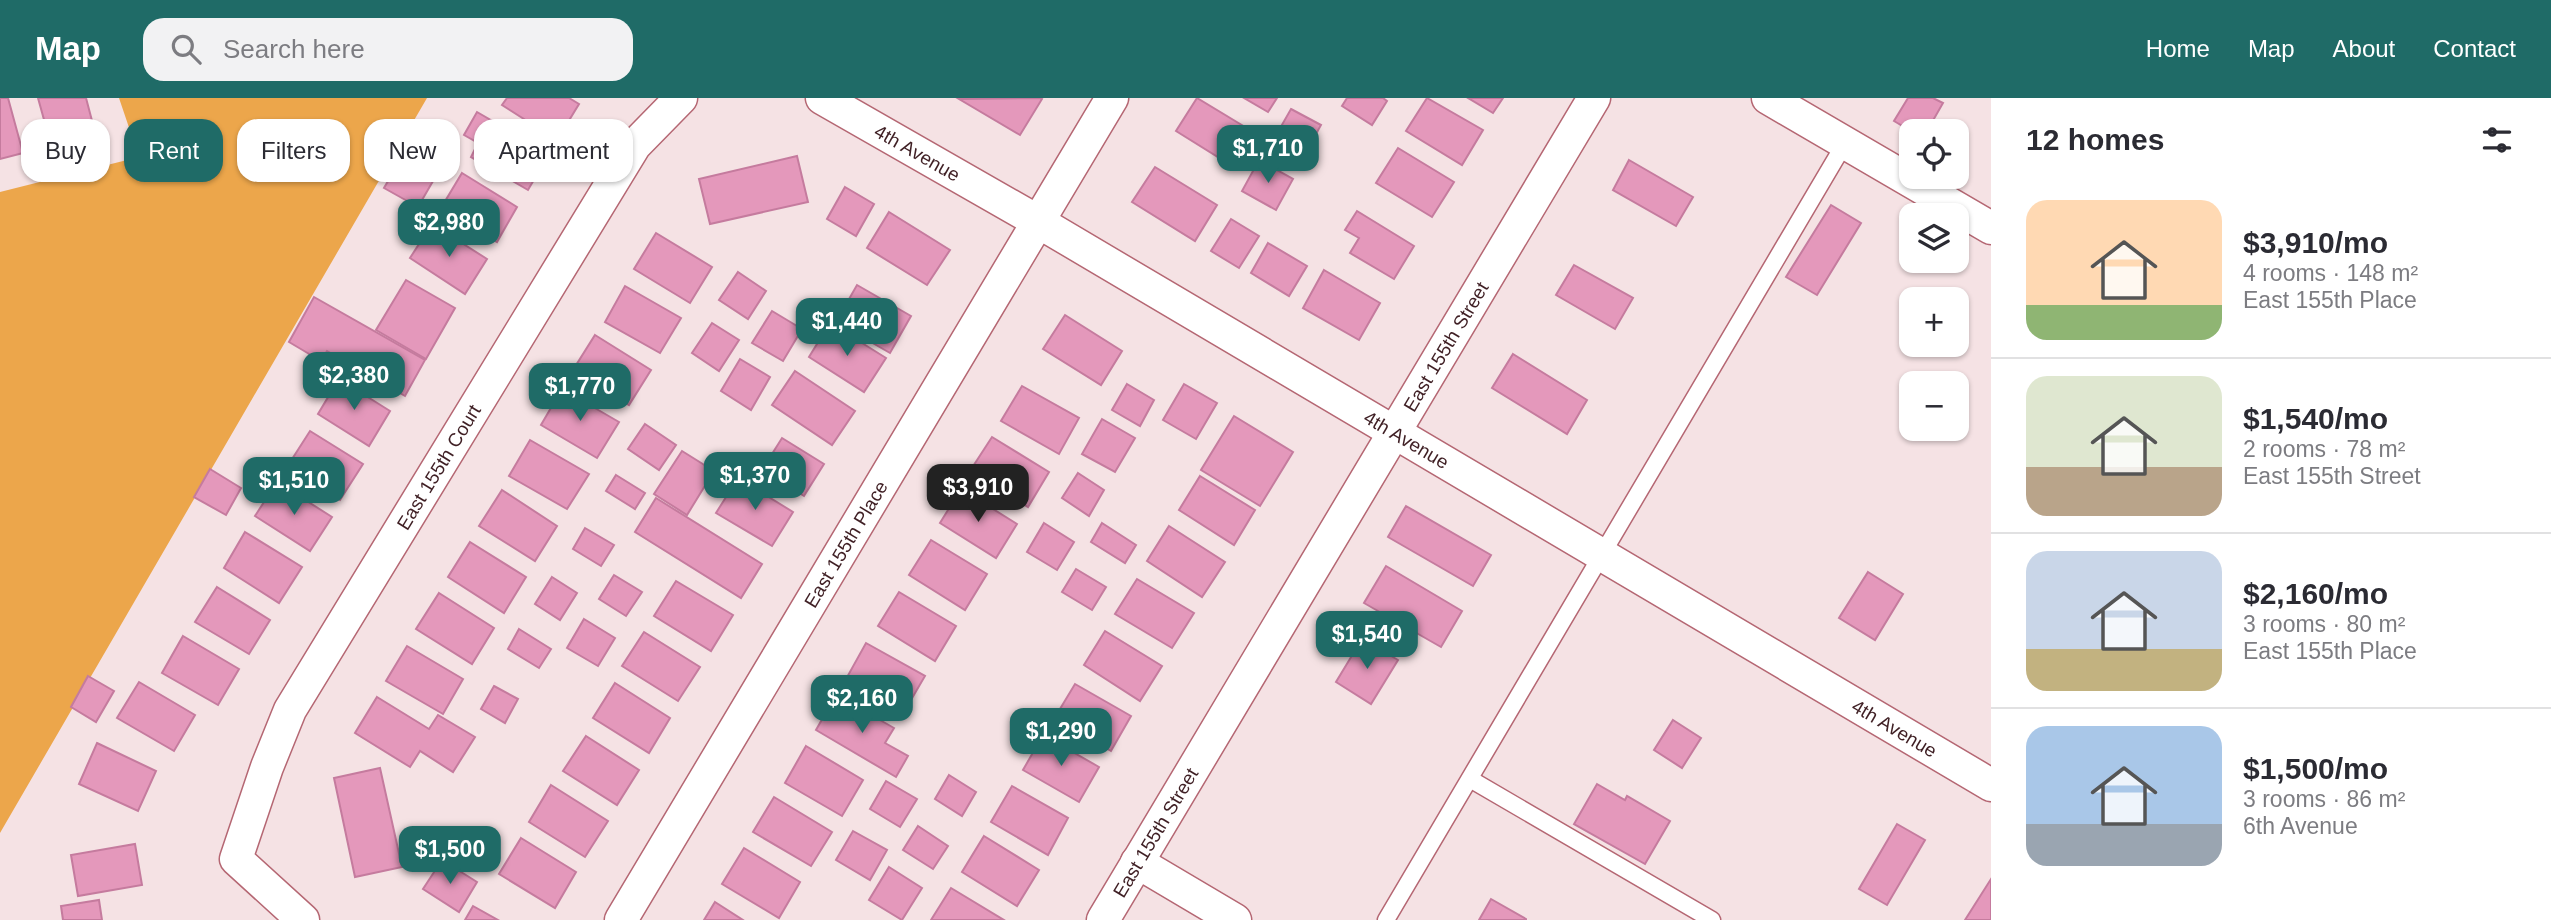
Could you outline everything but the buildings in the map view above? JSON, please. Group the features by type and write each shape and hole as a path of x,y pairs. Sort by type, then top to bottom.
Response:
{"street":[{"name":"East 155th Court","path":"303,920 236,859 267,767 290,710 635,145 681,98"},
{"name":"4th Avenue","path":"822,98 1037,221 1991,785"},
{"name":"East 155th Place","path":"621,920 1112,98"},
{"name":"East 155th Street","path":"1103,920 1594,98"},
{"path":"1768,98 1991,228"},
{"path":"1138,862 1235,920"}],"lane":[{"path":"1386,920 1845,143"},
{"path":"1470,779 1712,920"}],"shaded area":[{"path":"119,98 427,98 415,119 364,119 364,182 378,182 0,833 0,192 40,182 110,182 110,164 124,161 124,182 223,182 223,119 126,119"}]}
